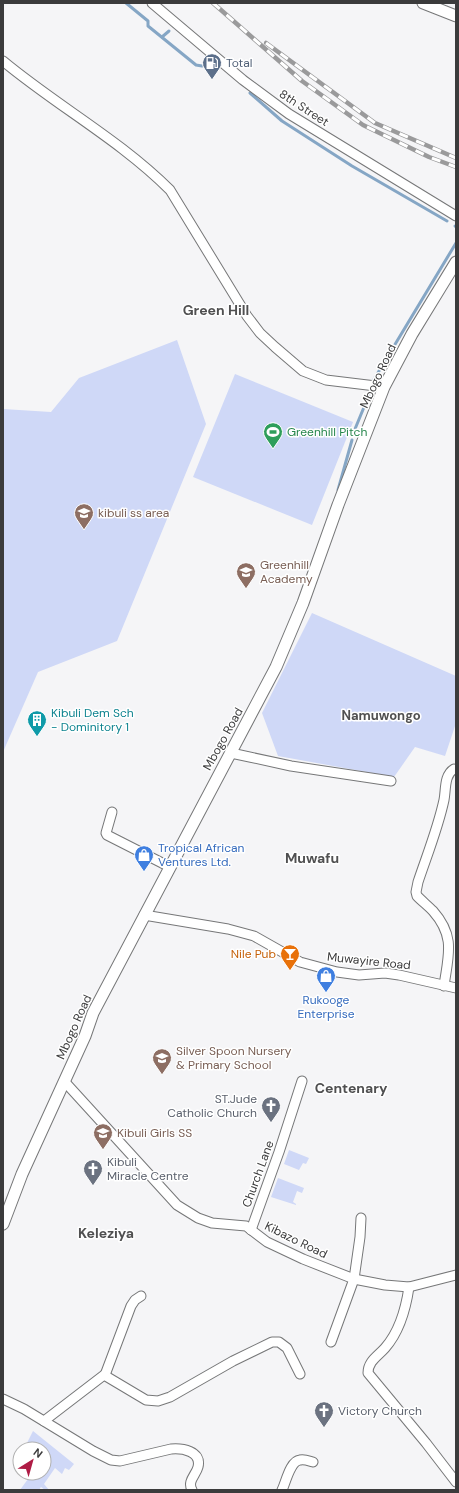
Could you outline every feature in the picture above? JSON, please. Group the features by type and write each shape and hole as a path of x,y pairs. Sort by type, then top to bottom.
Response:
{"street":[{"name":"8th Street","path":"152,3 243,80 289,114 456,216"},
{"path":"423,3 456,16"},
{"path":"3,61 25,79 130,154 170,190 247,316 260,333 284,356 303,370 326,380 384,387"},
{"name":"Mbogo Road","path":"3,1224 22,1174 85,1036 93,1013 276,667 303,603 338,506 384,387 412,334 456,262"},
{"path":"231,753 291,766 391,781"},
{"path":"444,986 449,952 448,936 439,919 417,896 416,892 443,801 447,779 450,772 454,769"},
{"path":"112,812 106,833 107,835 170,867"},
{"name":"Muwayire Road","path":"144,915 228,929 254,936 295,959 321,968 359,974 385,973 399,975 456,988"},
{"name":"Kibazo Road","path":"64,1081 177,1205 202,1220 226,1225 246,1226 267,1242 303,1259 354,1279 409,1287 456,1275"},
{"name":"Church Lane","path":"251,1230 279,1152 302,1081"},
{"path":"331,1342 354,1279 360,1237 360,1218"},
{"path":"409,1287 407,1301 398,1327 385,1348 370,1365 368,1373 456,1482"},
{"path":"44,1421 93,1382 105,1375 131,1306 135,1300 141,1296"},
{"path":"105,1375 142,1398 151,1401 158,1401 170,1397 234,1361 272,1342 283,1344 287,1348 300,1374"},
{"path":"3,1399 24,1409 93,1451 111,1460 120,1461 171,1449 180,1448 189,1450 198,1462 198,1466 190,1483 192,1490"},
{"path":"282,1490 293,1465 298,1460 303,1459 314,1462"}],"shaded area":[{"name":"kibuli ss area","path":"177,340 206,424 117,641 38,672 3,752 3,409 51,412 79,378"},
{"name":"Greenhill Pitch","path":"235,374 353,422 312,525 193,477"},
{"path":"312,613 456,676 456,723 445,756 415,747 394,777 278,756 262,713"},
{"path":"289,1150 309,1158 306,1164 303,1163 299,1170 284,1164"},
{"path":"278,1178 304,1188 302,1193 297,1191 293,1202 296,1205 271,1197"},
{"path":"33,1431 45,1441 28,1441"},
{"path":"52,1446 74,1464 69,1470 65,1468 62,1474 55,1468 52,1472"},
{"path":"27,1481 46,1481 44,1484 49,1490 45,1490 41,1487 39,1490 20,1490"}],"waterway":[{"path":"126,3 148,21 148,26 196,65 202,66"},
{"path":"162,37 169,31"},
{"path":"250,93 282,121 352,166 447,221"},
{"path":"373,381 456,243"},
{"path":"355,429 369,395"},
{"path":"338,490 352,440"}],"railway":[{"path":"213,3 302,81 363,125 429,157 456,167"},
{"path":"266,43 375,123 456,158"}],"place":[{"name":"Total","path":"212,80"},
{"name":"Greenhill Pitch","path":"273,449"},
{"name":"kibuli ss area","path":"84,530"},
{"name":"Greenhill Academy","path":"246,589"},
{"name":"Kibuli Dem Sch - Dominitory 1","path":"37,737"},
{"name":"Tropical African Ventures Ltd.","path":"144,872"},
{"name":"Nile Pub","path":"290,971"},
{"name":"Rukooge Enterprise","path":"326,993"},
{"name":"Silver Spoon Nursery & Primary School","path":"162,1075"},
{"name":"ST.Jude Catholic Church","path":"271,1123"},
{"name":"Kibuli Girls SS","path":"103,1150"},
{"name":"Kibuli Miracle Centre","path":"93,1186"},
{"name":"Victory Church","path":"324,1428"}],"district":[{"name":"Green Hill","path":"216,310"},
{"name":"Namuwongo","path":"381,715"},
{"name":"Muwafu","path":"312,858"},
{"name":"Centenary","path":"351,1088"},
{"name":"Keleziya","path":"106,1233"}]}
